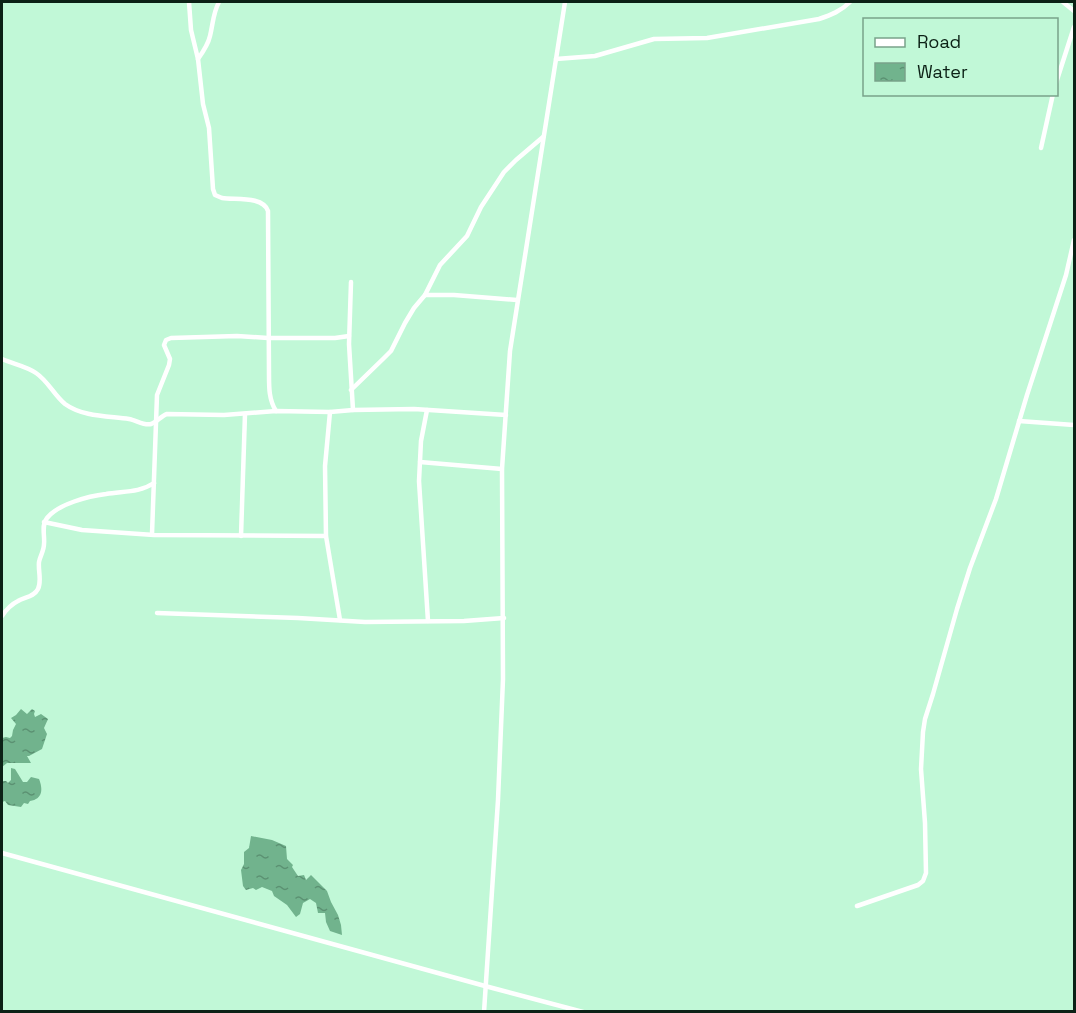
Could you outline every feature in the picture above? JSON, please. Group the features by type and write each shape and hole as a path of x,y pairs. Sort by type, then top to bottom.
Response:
{"street":[{"path":"189,2 190,30 198,59 203,104 209,128 214,193 222,198 260,202 267,207 268,211 270,397 276,411"},
{"path":"198,59 210,38 212,21 219,2"},
{"path":"484,1011 498,800 503,679 502,469 510,351 565,2"},
{"path":"556,59 595,56 654,39 697,39 723,36 819,19 832,15 850,2"},
{"path":"1063,2 1074,11"},
{"path":"1058,77 1074,27"},
{"path":"1041,148 1053,96"},
{"path":"351,390 391,351 414,308 425,295 440,265 467,236 481,207 504,172 543,137"},
{"path":"857,906 924,881 926,823 921,770 925,719 970,568 996,499 1066,275 1074,240"},
{"path":"351,282 349,336 353,410"},
{"path":"425,295 517,300"},
{"path":"152,534 158,395 170,359 164,345 166,340 237,336 335,338 349,336"},
{"path":"2,359 37,374 54,394 72,409 145,424 150,424 167,414 245,414 276,411 427,410 506,415"},
{"path":"427,410 421,441 419,481 428,621"},
{"path":"330,412 325,466 326,536 340,620"},
{"path":"241,536 245,414"},
{"path":"1019,421 1074,426"},
{"path":"420,462 502,469"},
{"path":"2,616 18,601 37,591 40,559 45,543 44,522 48,516 69,503 105,494 137,491 154,483"},
{"path":"44,522 82,530 152,534 326,536"},
{"path":"157,613 365,622 464,621 504,618"},
{"path":"2,853 583,1011"}],"water":[{"path":"21,709 27,714 32,709 35,711 35,717 41,714 48,719 44,728 47,734 42,749 27,756 31,763 7,763 2,767 2,738 12,736 16,724 11,718"},
{"path":"11,768 15,769 23,782 27,782 31,777 39,779 40,796 28,804 24,803 21,807 2,802 2,781 8,783 11,780"},
{"path":"251,836 272,840 286,846 287,859 298,876 304,875 306,880 311,875 327,891 338,915 342,935 330,931 325,913 318,913 316,903 310,899 303,903 300,914 296,917 287,905 274,896 272,891 262,887 256,890 253,888 246,890 243,886 241,870 244,864 244,852 249,848"}]}
